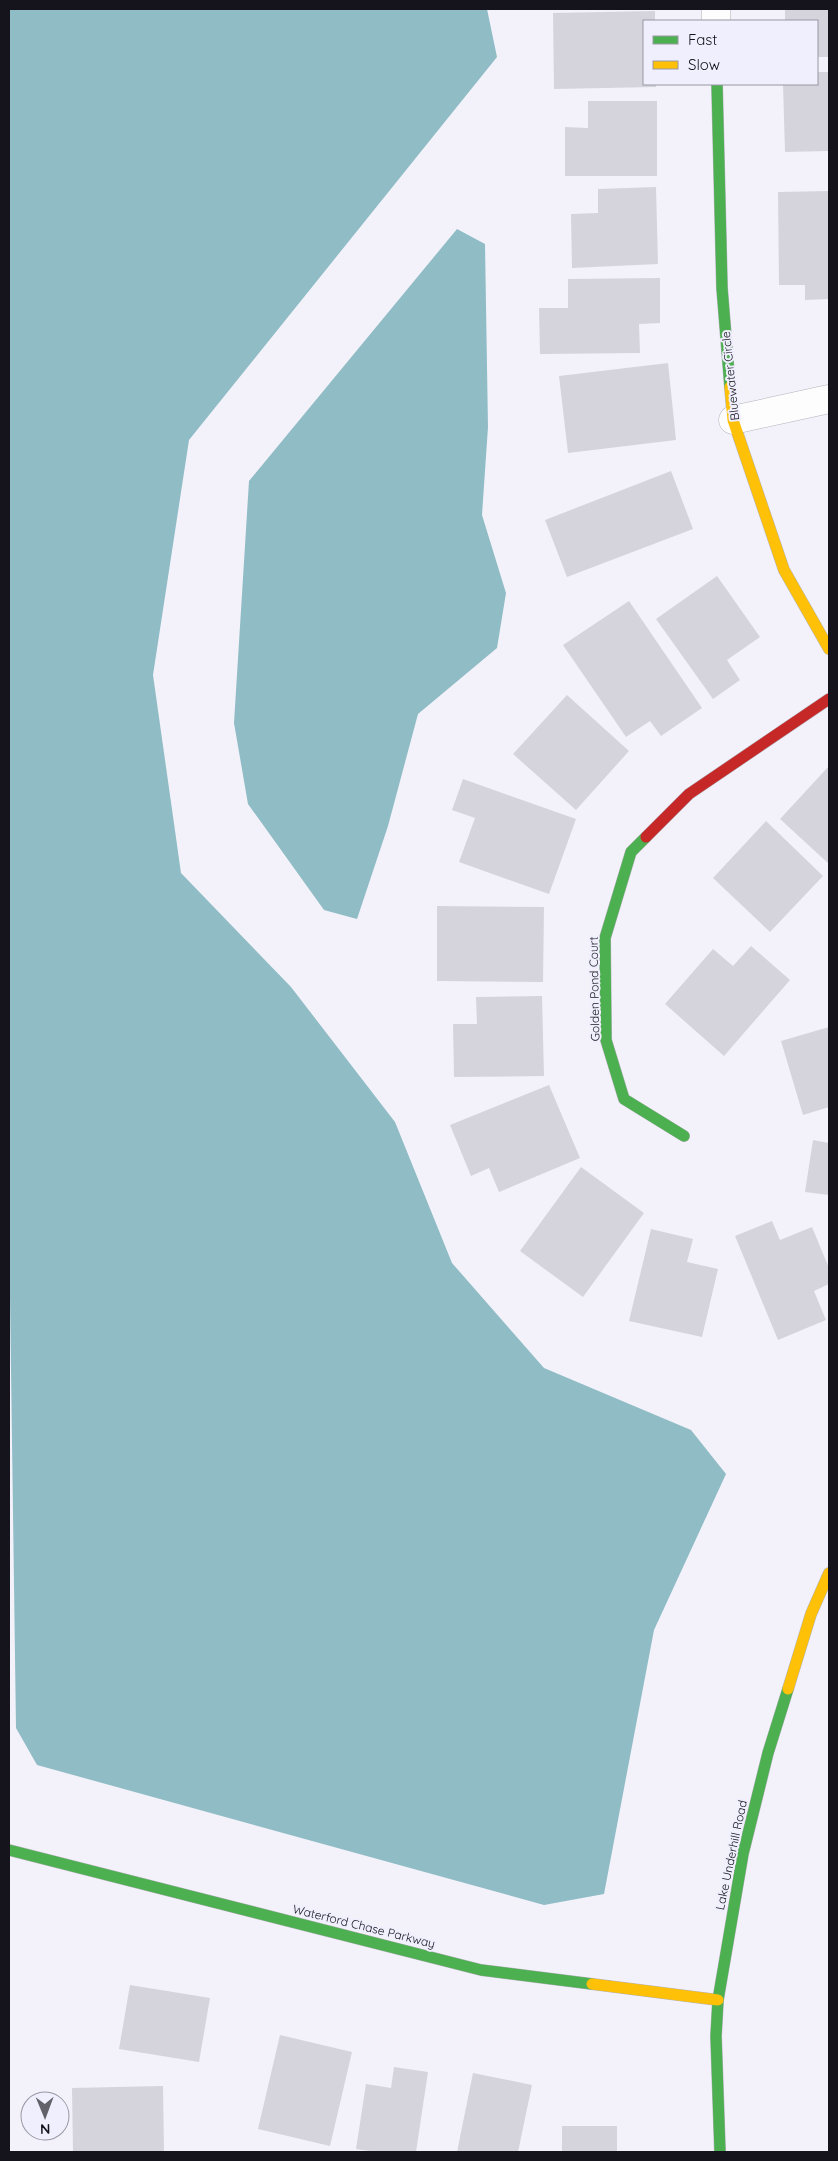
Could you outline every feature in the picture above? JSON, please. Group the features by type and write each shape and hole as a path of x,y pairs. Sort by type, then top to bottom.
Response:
{"street":[{"name":"Bluewater Circle","path":"718,85 722,288 733,420 784,570 829,649"},
{"path":"733,420 829,399"},
{"name":"Golden Pond Court","path":"684,1136 624,1099 606,1040 605,938 631,852 689,794 829,699"},
{"name":"Lake Underhill Road","path":"720,2152 716,2036 718,2000 743,1854 768,1753 811,1614 829,1573"},
{"name":"Waterford Chase Parkway","path":"9,1850 481,1970 718,2000"}],"water":[{"path":"9,9 487,9 497,57 189,440 153,675 181,873 291,987 395,1122 452,1263 544,1368 691,1430 726,1474 654,1630 604,1894 544,1905 37,1765 16,1728 9,1225"},
{"path":"457,229 485,244 488,427 482,515 506,593 497,648 418,714 388,826 357,919 324,910 248,804 234,723 249,481"}],"building":[{"path":"785,9 829,9 829,57 818,57 818,20 785,20"},
{"path":"655,11 655,20 643,20 643,85 656,85 656,87 554,89 553,13"},
{"path":"818,72 829,72 829,151 785,152 783,85 818,85"},
{"path":"588,101 657,101 657,176 565,176 565,127 588,128"},
{"path":"656,187 658,264 572,268 571,214 598,213 598,189"},
{"path":"829,191 829,299 805,300 805,285 779,285 778,192"},
{"path":"660,278 660,323 639,324 640,353 540,354 539,308 568,308 568,279"},
{"path":"668,363 676,440 568,453 559,376"},
{"path":"671,471 693,529 567,577 545,520"},
{"path":"717,576 760,637 727,660 740,680 713,699 656,619"},
{"path":"629,601 702,708 661,736 650,721 626,737 563,645"},
{"path":"567,695 629,751 576,810 513,754"},
{"path":"829,766 829,864 780,819"},
{"path":"463,779 576,819 549,894 459,862 475,818 452,810"},
{"path":"766,821 823,876 770,932 713,878"},
{"path":"437,906 544,907 543,982 437,981"},
{"path":"751,946 790,980 724,1056 665,1004 713,949 733,966"},
{"path":"542,996 544,1076 454,1077 453,1024 477,1024 476,997"},
{"path":"829,1027 829,1107 803,1115 781,1041"},
{"path":"549,1085 580,1158 499,1192 489,1168 471,1176 450,1125"},
{"path":"813,1140 829,1143 829,1195 805,1192"},
{"path":"581,1167 644,1213 583,1297 520,1251"},
{"path":"772,1221 780,1240 812,1227 829,1268 829,1284 814,1291 826,1320 778,1340 735,1236"},
{"path":"651,1229 693,1239 687,1262 718,1269 702,1337 629,1321"},
{"path":"130,1985 210,1998 199,2062 119,2049"},
{"path":"280,2035 352,2052 330,2146 258,2129"},
{"path":"394,2067 428,2072 416,2152 376,2152 356,2149 366,2084 391,2088"},
{"path":"473,2073 532,2085 518,2152 457,2152"},
{"path":"163,2086 164,2152 73,2152 72,2088"},
{"path":"562,2126 617,2126 617,2152 562,2152"}],"traffic: fast":[{"path":"717,85 722,288 730,387"},
{"path":"646,837 631,852 605,938 606,1040 624,1099 684,1136"},
{"path":"720,2152 716,2036 718,2000 743,1854 768,1753 788,1689"},
{"path":"9,1850 481,1970 592,1984"}],"traffic: slow":[{"path":"730,387 733,420 784,570 829,649"},
{"path":"788,1689 811,1614 829,1573"},
{"path":"592,1984 718,2000"}],"traffic: jam":[{"path":"646,837 689,794 829,699"}]}
